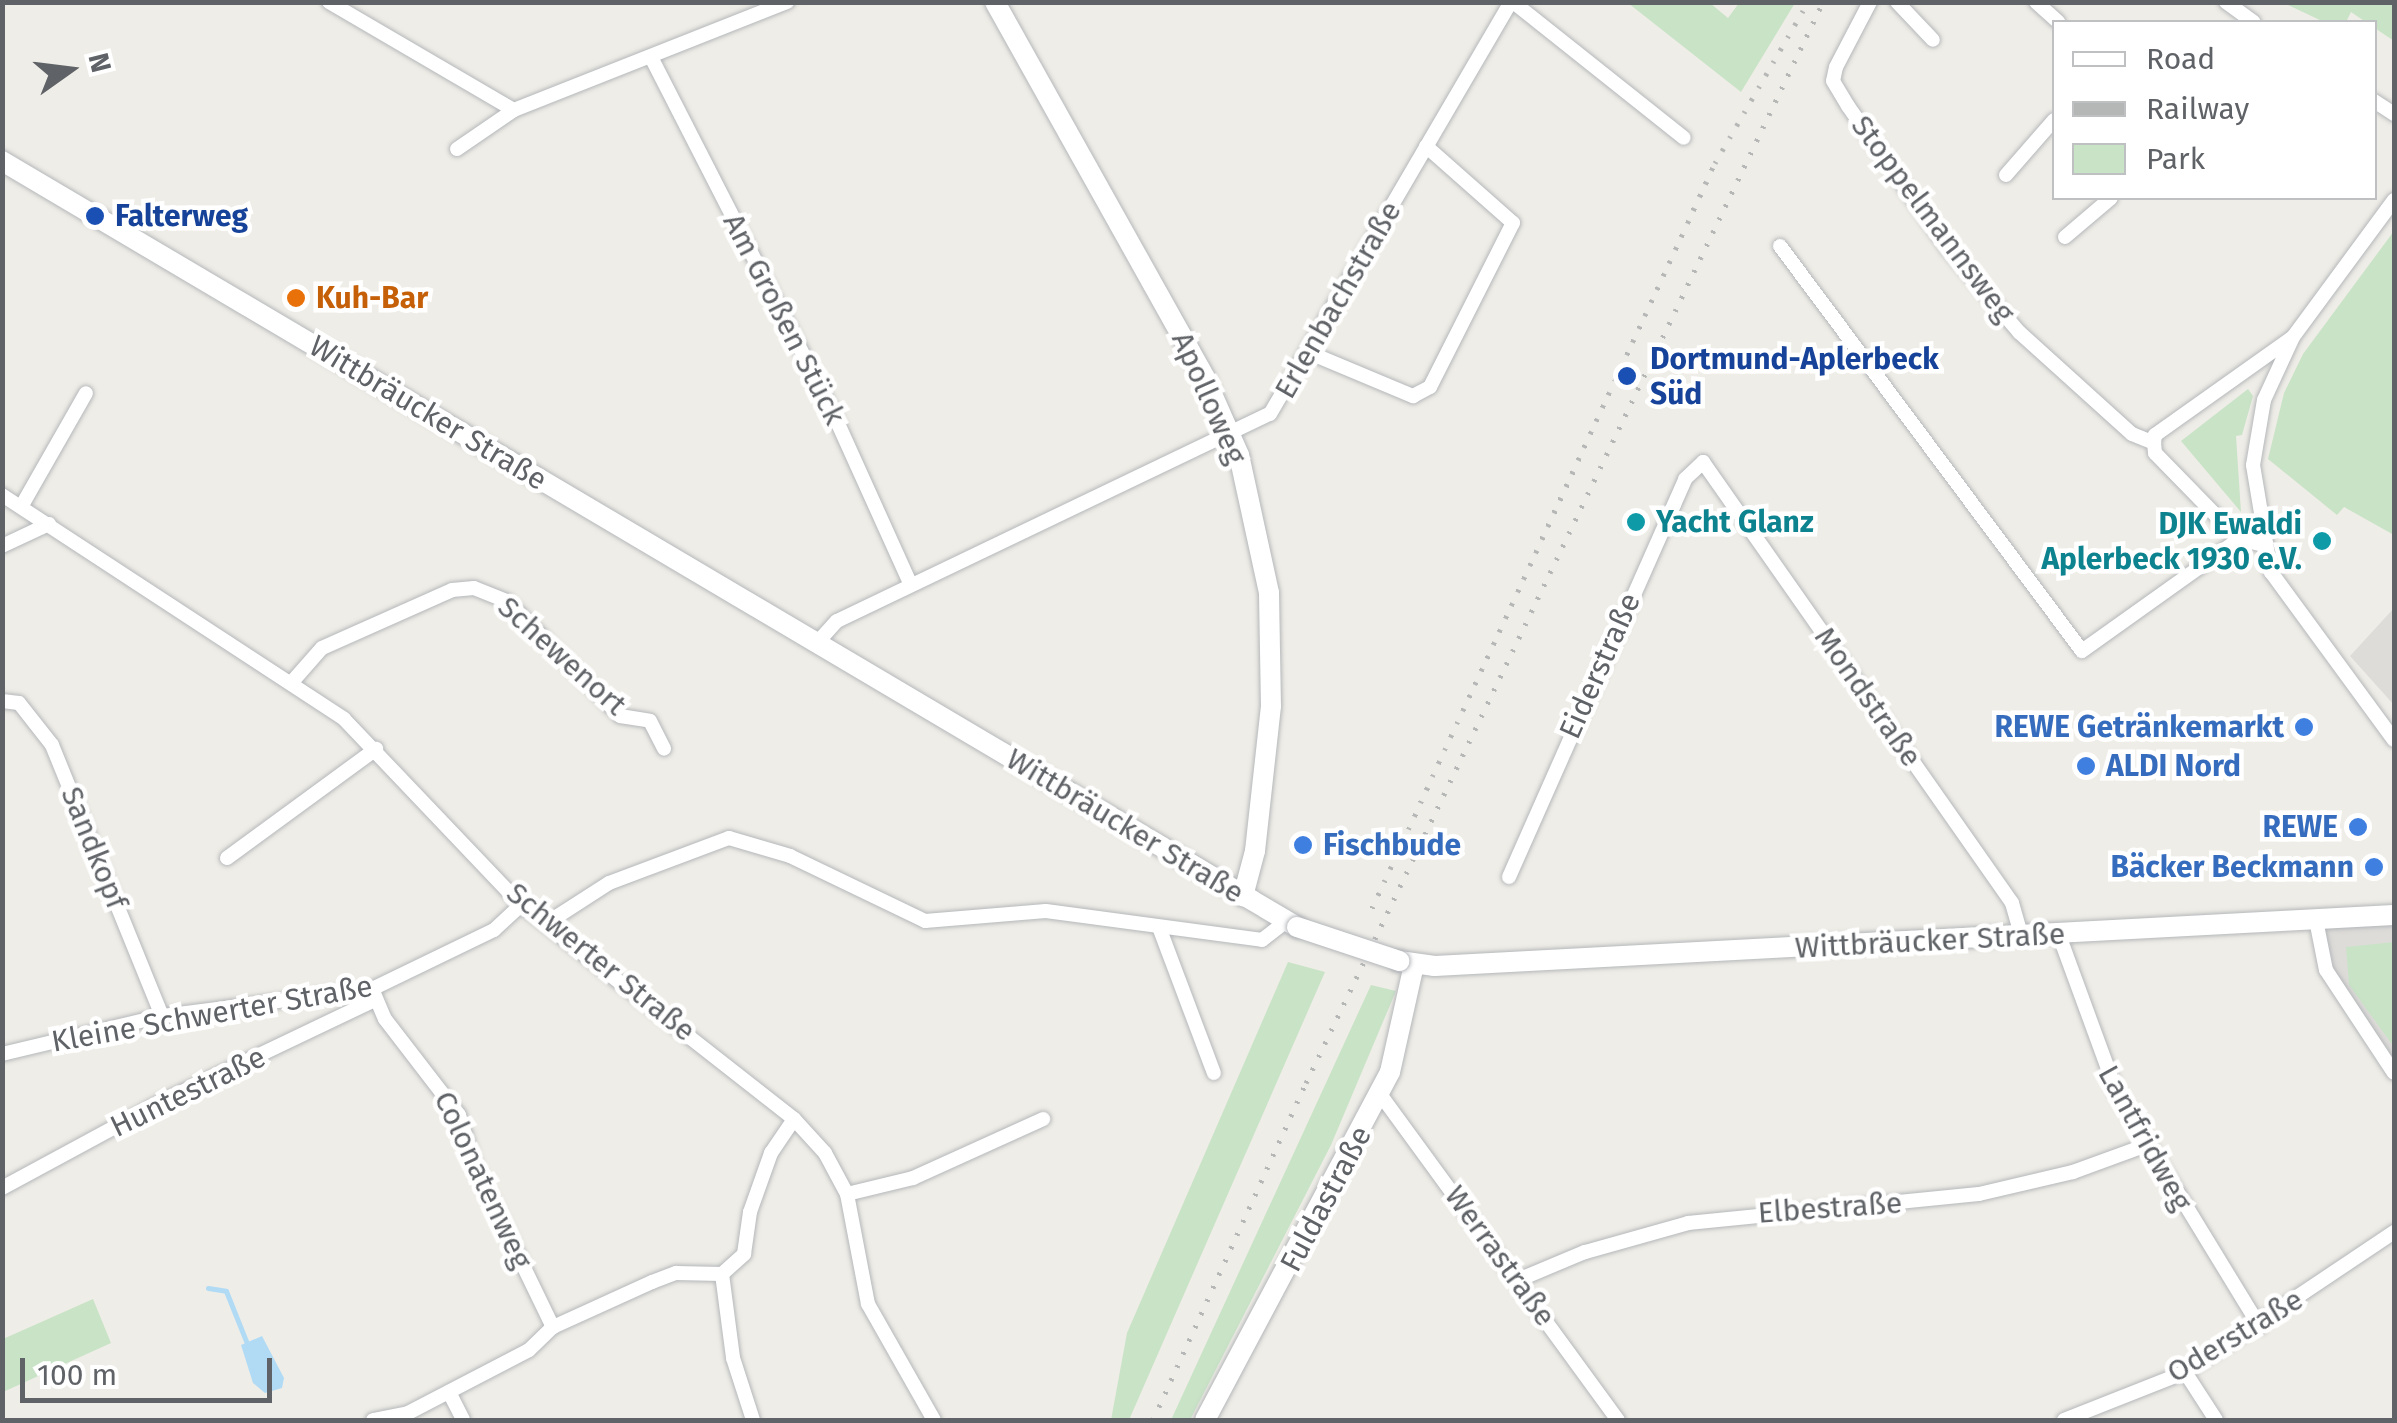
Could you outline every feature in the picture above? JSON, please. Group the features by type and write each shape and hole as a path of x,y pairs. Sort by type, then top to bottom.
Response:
{"main road":[{"name":"Apolloweg","path":"994,2 1233,437 1268,593 1271,646 1264,793 1243,896"},
{"name":"Wittbräucker Straße","path":"2,161 1291,925 1407,963 2022,937 2394,915"},
{"name":"Fuldastraße","path":"1204,1420 1380,1094 1398,1052 1407,963"}],"street":[{"path":"329,2 514,110"},
{"path":"457,149 514,110 787,2"},
{"path":"1512,2 1684,138"},
{"name":"Erlenbachstraße","path":"816,644 837,621 1233,437 1270,414 1310,352 1512,2"},
{"name":"Stoppelmannsweg","path":"1870,2 1834,81 1949,250 2018,332 2132,434 2154,443 2155,453 2239,539"},
{"path":"1897,2 1933,40"},
{"path":"2036,2 2056,20"},
{"path":"2226,2 2245,20"},
{"name":"Am Großen Stück","path":"651,57 830,408 911,585"},
{"path":"2006,174 2052,129"},
{"path":"1310,352 1413,396 1430,388 1513,224 1426,146"},
{"path":"2066,237 2109,200"},
{"path":"2394,200 2293,337 2274,374 2255,438 2262,545 2283,594 2394,740"},
{"path":"1780,246 2082,650 2239,539 2262,545"},
{"path":"2154,443 2155,435 2293,337"},
{"path":"22,507 86,393"},
{"name":"Eiderstraße","path":"1509,877 1677,496 1703,462"},
{"name":"Mondstraße","path":"1703,462 2012,903 2022,937"},
{"name":"Schwerter Straße","path":"2,495 292,682 376,750 521,905 794,1120 825,1153 847,1194 868,1304 934,1420"},
{"path":"2,546 49,524"},
{"name":"Schewenort","path":"292,682 322,648 452,590 474,588 507,601 620,716 650,722 664,749"},
{"name":"Sandkopf","path":"2,702 19,703 52,745 162,1016"},
{"path":"227,858 376,750"},
{"path":"547,923 609,883 729,838 790,856 924,921 1046,911 1262,940 1291,925"},
{"name":"Kleine Schwerter Straße","path":"2,1054 162,1016 374,995 494,930 521,905"},
{"path":"2316,920 2326,970 2394,1072"},
{"path":"1159,928 1214,1072"},
{"name":"Lantfridweg","path":"2058,935 2090,1034 2144,1146 2260,1326"},
{"name":"Huntestraße","path":"2,1188 165,1100 374,995"},
{"name":"Colonatenweg","path":"374,995 458,1115 474,1166 553,1327"},
{"name":"Werrastraße","path":"1380,1094 1618,1420"},
{"path":"847,1194 913,1178 1042,1119"},
{"path":"373,1420 408,1413 528,1350 553,1327 676,1273 722,1274 744,1254 750,1212 771,1153 794,1120"},
{"name":"Elbestraße","path":"1518,1280 1585,1252 1688,1223 1979,1194 2074,1172 2144,1146"},
{"name":"Oderstraße","path":"2064,1420 2184,1372 2260,1326 2394,1232"},
{"path":"722,1274 733,1358 753,1420"},
{"path":"2184,1372 2216,1420"},
{"path":"448,1392 464,1420"}],"shaded area":[{"path":"2394,608 2394,705 2350,656"},
{"path":"2394,915 2394,1073 2333,984 2316,920"}],"green space":[{"path":"1628,3 1710,3 1728,18 1739,3 1795,3 1741,92"},
{"path":"2284,3 2394,3 2394,41 2377,30 2377,20 2363,20 2351,12 2347,20 2320,20"},
{"path":"2394,231 2394,535 2344,507 2337,515 2268,459 2284,393 2303,354"},
{"path":"2248,389 2253,396 2242,435 2236,436 2241,512 2181,441"},
{"path":"2394,942 2394,1047 2349,985 2346,947"},
{"path":"1288,962 1325,972 1129,1420 1111,1420 1127,1333"},
{"path":"1371,985 1396,991 1331,1145 1190,1420 1171,1420"},
{"path":"93,1299 111,1343 3,1392 3,1339"}],"water":[{"path":"262,1336 284,1378 282,1388 265,1393 253,1383 241,1345"}],"waterway":[{"path":"208,1288 226,1291 246,1341"}],"railway":[{"path":"1372,908 1715,163 1808,2"},
{"path":"1153,1420 1306,1083 1823,2"}],"place":[{"name":"Falterweg","path":"95,216"},
{"name":"Kuh-Bar","path":"296,298"},
{"name":"Dortmund-Aplerbeck Süd","path":"1627,376"},
{"name":"Yacht Glanz","path":"1636,522"},
{"name":"DJK Ewaldi Aplerbeck 1930 e.V.","path":"2322,541"},
{"name":"REWE Getränkemarkt","path":"2304,727"},
{"name":"ALDI Nord","path":"2086,766"},
{"name":"REWE","path":"2358,827"},
{"name":"Fischbude","path":"1303,845"},
{"name":"Bäcker Beckmann","path":"2374,867"}]}
